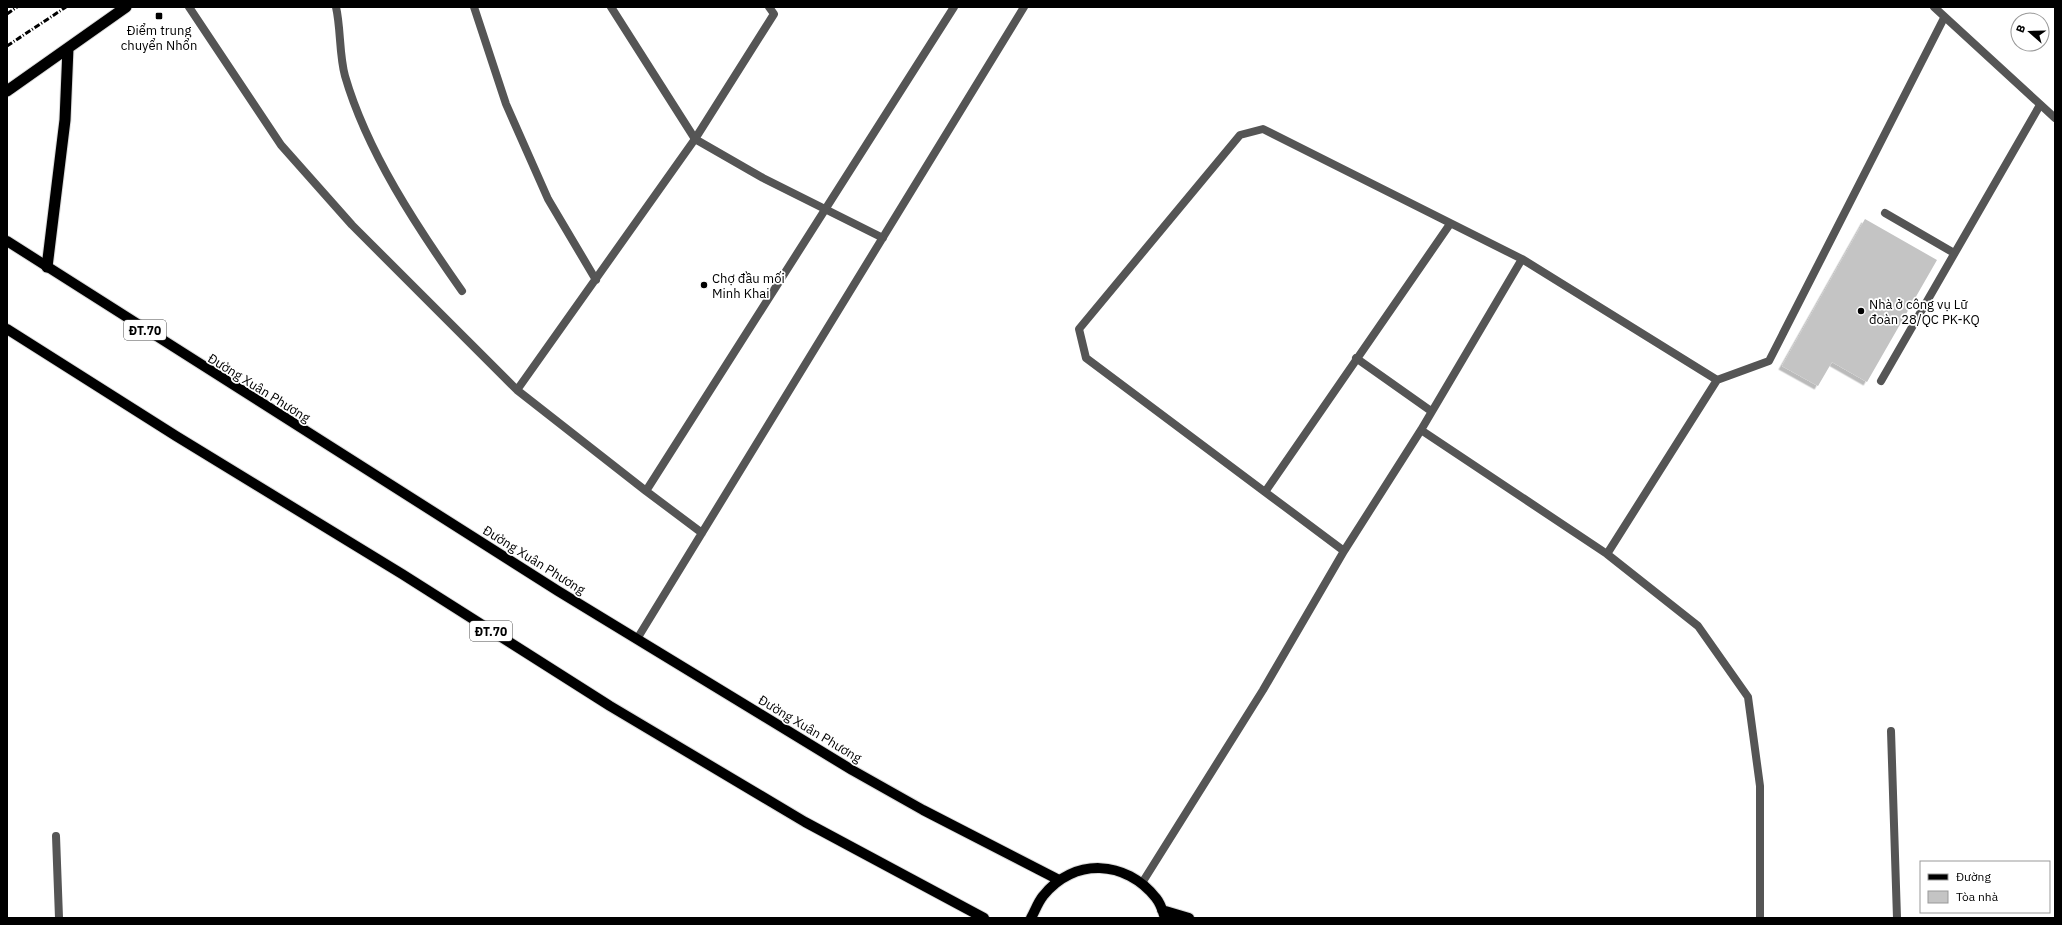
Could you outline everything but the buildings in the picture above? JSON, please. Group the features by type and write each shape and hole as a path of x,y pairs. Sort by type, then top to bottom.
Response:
{"highway":[{"path":"7,91 126,7"},
{"path":"47,267 65,120 68,48"}],"main road":[{"name":"Đường Xuân Phương","path":"7,242 243,393 637,639 852,770 923,810 1059,880"},
{"name":"ĐT.70","path":"7,329 176,436 402,574 610,706 805,822 984,918"},
{"path":"1031,918 1042,897 1059,880 1079,870 1101,867 1123,872 1142,883 1158,900 1164,914 1190,918"}],"street":[{"path":"189,7 281,145 352,225 517,390 646,492 702,533"},
{"path":"336,7 344,75 362,125 421,234 462,291"},
{"path":"474,7 506,104 545,193 596,280"},
{"path":"611,7 695,139 763,178 883,238"},
{"path":"517,390 695,139 774,14 769,7"},
{"path":"646,492 826,210 845,176 954,7"},
{"path":"637,639 1024,7"},
{"path":"1934,7 1944,18 2055,118"},
{"path":"1607,554 1717,380 1769,361 1944,18"},
{"path":"1881,381 2040,104"},
{"path":"1344,551 1086,358 1079,329 1240,135 1263,129 1522,259 1717,380"},
{"path":"1885,214 1954,253"},
{"path":"1265,492 1356,358 1450,224"},
{"path":"1142,883 1263,690 1344,551 1421,430 1522,259"},
{"path":"1356,358 1431,411"},
{"path":"1421,430 1607,554 1698,626 1748,697 1760,786 1760,918"},
{"path":"1891,730 1897,918"},
{"path":"56,836 59,918"}],"railway":[{"path":"7,14 17,7"},
{"path":"7,46 66,7"}],"place":[{"name":"Điểm trung chuyển Nhổn","path":"159,16"},
{"name":"Chợ đầu mối Minh Khai","path":"704,285"},
{"name":"Nhà ở công vụ Lữ đoàn 28/QC PK-KQ","path":"1861,311"}]}
